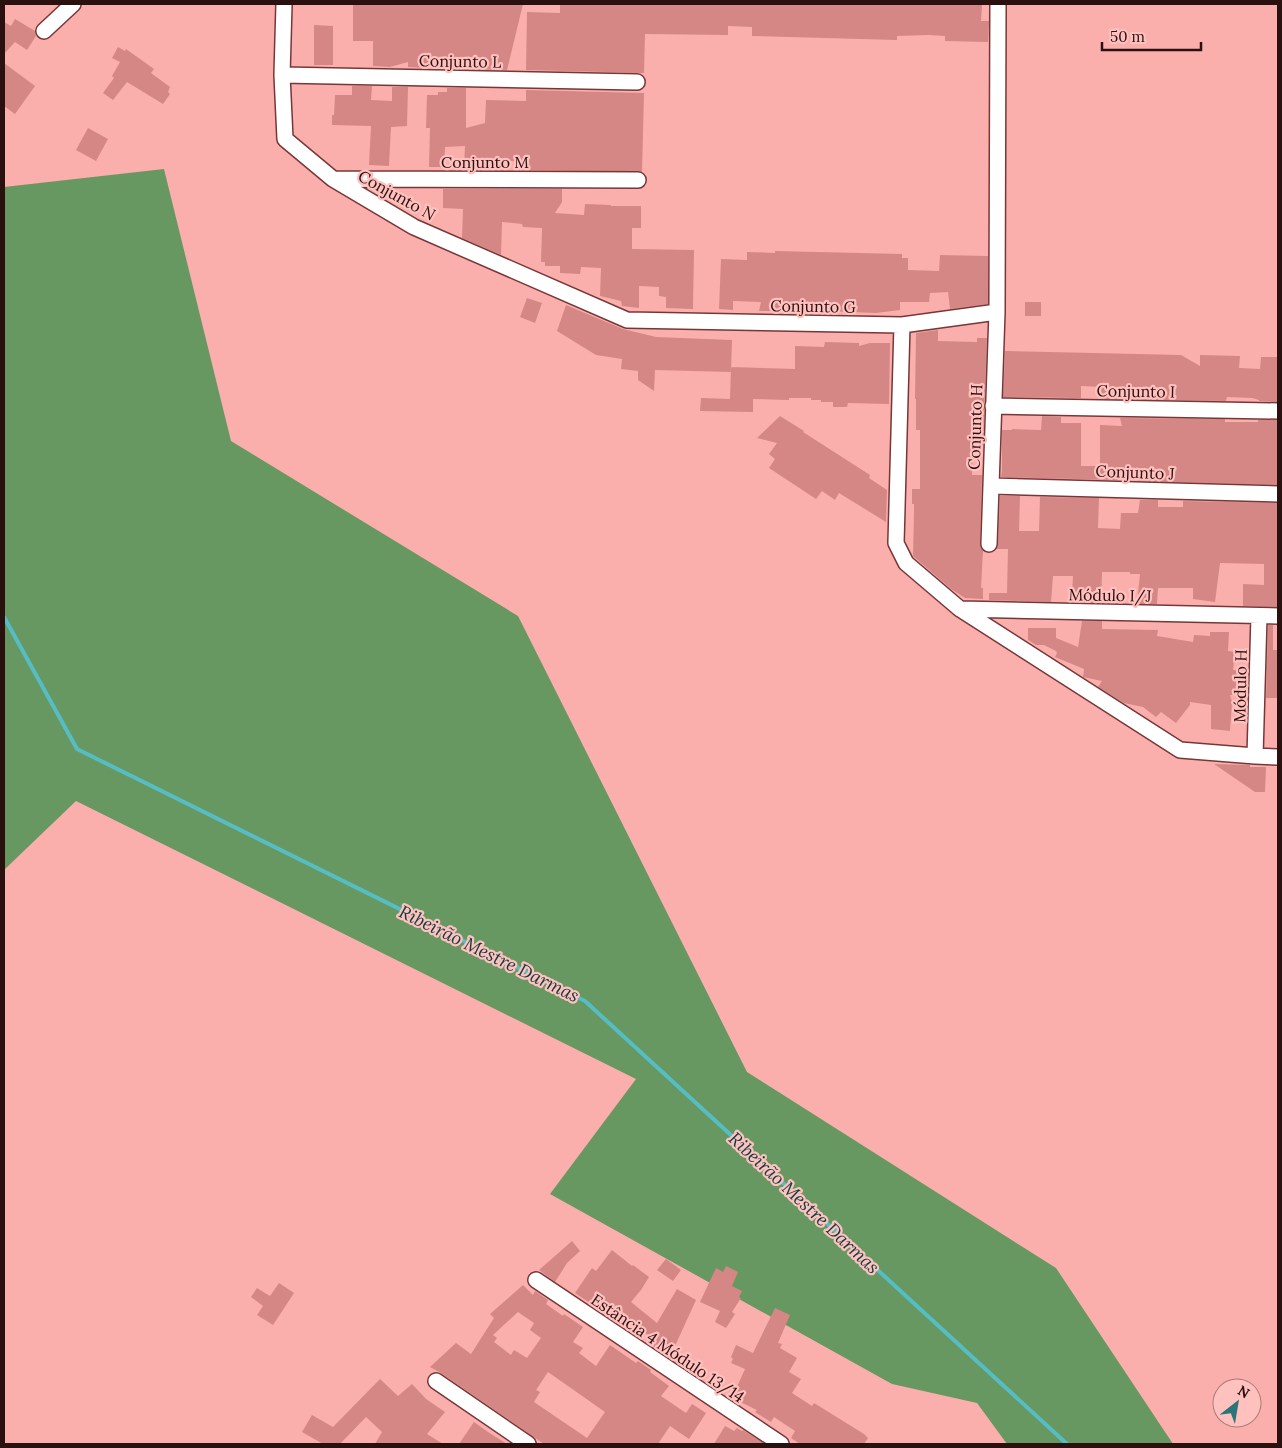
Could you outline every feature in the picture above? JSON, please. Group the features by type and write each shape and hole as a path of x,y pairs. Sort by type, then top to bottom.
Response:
{"street":[{"path":"44,31 73,4"},
{"name":"Conjunto N","path":"284,4 282,75 285,139 333,179 414,227 627,320"},
{"name":"Conjunto H","path":"989,544 997,312 998,4"},
{"name":"Conjunto L","path":"282,75 637,82"},
{"name":"Conjunto M","path":"333,179 638,180"},
{"name":"Conjunto G","path":"627,320 902,326 997,312"},
{"path":"902,326 896,543 906,563 960,609 1180,750 1278,757"},
{"name":"Conjunto I","path":"994,406 1278,411"},
{"name":"Conjunto J","path":"991,486 1278,494"},
{"name":"Módulo I/J","path":"960,609 1278,616"},
{"name":"Módulo H","path":"1256,756 1259,616"},
{"name":"Estância 4 Módulo 13/14","path":"536,1280 781,1444"},
{"path":"436,1381 528,1444"}],"green space":[{"path":"164,169 231,441 518,616 747,1072 1056,1268 1173,1444 1007,1444 977,1403 892,1384 550,1194 636,1079 76,801 4,870 4,187"}],"building":[{"path":"353,4 523,4 507,70 448,69 448,64 428,64 428,68 408,67 408,62 390,67 373,66 373,41 353,41"},
{"path":"982,4 981,21 989,21 988,42 945,41 945,36 928,35 897,36 897,40 752,36 752,27 728,26 728,35 645,34 644,73 526,70 527,12 560,13 560,5"},
{"path":"15,19 35,31 36,36 27,50 15,42 4,54 4,22 11,26"},
{"path":"314,25 333,26 333,65 314,65"},
{"path":"118,47 125,51 126,49 154,69 151,73 170,87 168,92 170,94 163,104 127,82 113,100 103,93 114,78 112,76 120,62 112,58"},
{"path":"4,63 35,86 15,114 4,106"},
{"path":"352,86 372,86 371,100 392,101 392,87 408,87 407,126 391,127 389,166 369,165 371,126 332,125 335,95 352,95"},
{"path":"447,88 466,88 466,128 485,123 486,100 526,101 526,90 644,93 642,172 515,170 515,161 495,161 495,167 464,166 465,146 445,147 444,167 429,167 430,128 426,128 427,95 438,95 438,92 447,92"},
{"path":"88,128 108,139 96,161 76,150"},
{"path":"443,189 562,189 562,202 555,213 584,215 585,204 641,206 641,228 632,228 632,249 694,250 693,309 666,308 666,297 659,296 659,287 639,286 639,308 622,306 621,301 600,296 601,268 581,267 580,274 560,273 560,266 545,266 545,262 541,262 542,228 523,227 522,224 502,222 501,255 462,238 463,209 443,208"},
{"path":"775,251 902,254 902,258 908,258 908,270 939,271 940,255 988,256 988,304 950,309 948,292 930,293 929,302 900,302 900,310 876,313 759,311 761,302 733,301 733,310 719,309 721,259 747,260 747,252 775,253"},
{"path":"527,298 542,303 535,323 520,317"},
{"path":"1025,302 1041,302 1041,316 1025,316"},
{"path":"566,305 623,329 656,337 732,340 731,372 655,370 654,391 638,380 638,371 621,369 622,359 596,355 557,331"},
{"path":"938,330 938,341 977,342 977,338 987,338 983,445 973,445 972,475 982,475 980,544 983,551 981,588 983,588 983,599 965,598 951,589 913,556 914,504 912,504 912,489 920,489 920,430 916,430 915,399 916,333"},
{"path":"825,342 859,343 859,346 870,343 890,343 889,404 848,403 847,407 833,407 833,402 821,402 821,400 811,400 811,398 789,398 789,400 753,399 753,412 700,411 701,398 730,399 731,367 795,369 795,346 824,347"},
{"path":"1005,351 1181,355 1200,366 1200,355 1240,356 1239,368 1260,369 1261,357 1278,357 1278,402 1227,397 1226,401 1101,399 1101,387 1081,386 1081,398 1003,397"},
{"path":"780,416 870,475 869,478 887,490 886,522 839,493 835,500 822,491 816,499 769,468 775,459 769,454 777,443 757,438"},
{"path":"1042,416 1061,417 1061,423 1081,423 1081,466 1100,466 1100,425 1122,426 1120,418 1225,419 1225,422 1278,420 1278,485 1138,481 1139,475 1118,474 1118,480 1001,477 1002,430 1041,430"},
{"path":"1000,496 1020,496 1019,531 1039,531 1040,497 1099,498 1098,528 1120,529 1121,513 1138,513 1140,500 1158,500 1158,507 1183,507 1183,501 1278,503 1278,607 1243,606 1243,584 1264,585 1264,564 1220,563 1215,602 1193,599 1193,588 1158,588 1157,604 1137,604 1140,574 1130,574 1130,572 1102,572 1101,603 1074,602 1074,594 1072,594 1073,576 1053,576 1051,602 989,600 989,593 1007,593 1008,549 997,549"},
{"path":"1082,621 1102,621 1102,629 1158,630 1157,636 1193,642 1194,635 1210,636 1210,632 1229,632 1228,651 1235,652 1233,670 1248,670 1247,695 1230,695 1232,702 1230,731 1211,729 1211,705 1190,702 1190,705 1176,723 1161,712 1156,717 1143,707 1124,703 1098,687 1102,681 1083,677 1084,669 1055,657 1056,651 1044,645 1036,645 1028,640 1028,628 1056,628 1056,638 1078,647"},
{"path":"1268,625 1273,625 1273,650 1278,650 1278,698 1266,698"},
{"path":"1214,764 1266,767 1265,792 1255,792"},
{"path":"572,1241 580,1251 567,1263 555,1282 539,1270"},
{"path":"612,1250 649,1277 631,1302 657,1323 677,1289 696,1300 670,1357 647,1342 649,1336 621,1315 617,1321 575,1293 592,1268 596,1271"},
{"path":"666,1259 681,1270 673,1281 657,1270"},
{"path":"726,1266 738,1272 732,1286 742,1291 739,1297 741,1298 732,1312 735,1314 726,1328 715,1322 720,1311 700,1302 716,1268 723,1272"},
{"path":"279,1283 294,1293 273,1325 257,1315 263,1306 251,1297 257,1288 270,1296"},
{"path":"523,1285 533,1295 535,1291 548,1300 546,1304 563,1316 564,1314 583,1327 573,1342 583,1348 579,1353 596,1366 610,1345 636,1363 638,1361 651,1370 650,1372 669,1386 661,1396 686,1413 692,1404 706,1413 689,1439 670,1426 658,1444 544,1444 430,1367 456,1343 471,1354 494,1318 490,1314","holes":["518,1312 534,1323 530,1330 541,1338 527,1358 514,1350 511,1355 494,1342 497,1338 493,1335","548,1372 605,1412 587,1438 534,1402 540,1392 536,1390"]},
{"path":"775,1308 790,1315 778,1343 782,1344 780,1348 797,1358 789,1372 801,1379 792,1393 812,1406 814,1403 864,1434 868,1438 864,1444 800,1444 791,1438 795,1431 774,1417 771,1422 755,1412 757,1410 732,1398 745,1369 731,1363 733,1359 731,1357 736,1345 753,1353"},
{"path":"380,1379 398,1396 412,1384 426,1399 445,1412 427,1434 443,1444 375,1444 382,1432 366,1417 340,1444 323,1444 302,1432 312,1415 333,1427"},
{"path":"474,1422 488,1432 507,1444 459,1444"},
{"path":"725,1426 734,1431 737,1428 743,1430 765,1444 714,1444"}],"waterway":[{"name":"Ribeirão Mestre Darmas","path":"4,617 77,749 585,1001 1067,1444"}]}
